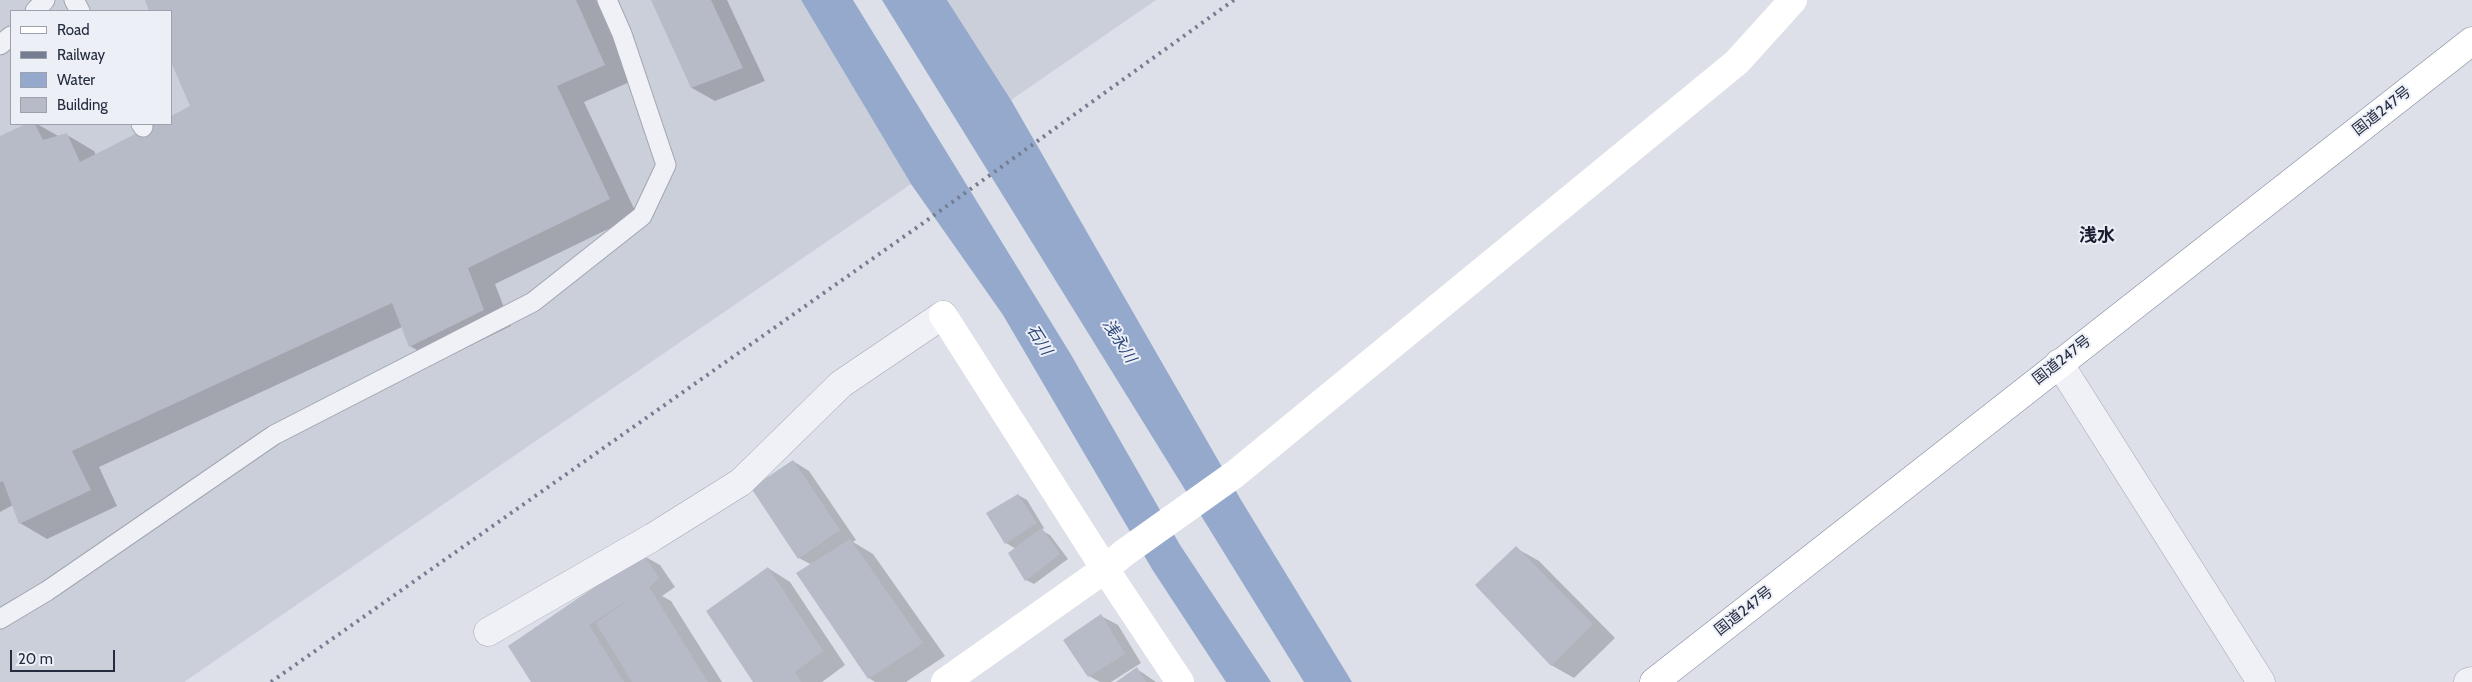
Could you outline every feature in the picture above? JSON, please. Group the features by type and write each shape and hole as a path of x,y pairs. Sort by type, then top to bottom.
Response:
{"main road":[{"path":"944,682 1235,474 1737,62 1793,0"},
{"name":"国道247号","path":"1654,682 2472,40"},
{"path":"943,314 1115,561 1180,682"}],"street":[{"path":"488,632 653,537 741,482 840,384 943,314"},
{"path":"2059,363 2262,682"}],"lane":[{"path":"36,10 45,0"},
{"path":"0,619 47,591 274,434 533,302 642,216 666,165 622,34 607,0"},
{"path":"0,45 10,37"}],"shaded area":[{"path":"0,0 801,0 911,184 184,682 0,682"},
{"path":"947,0 1156,0 1011,100"}],"water":[{"name":"石川","path":"801,0 853,0 1070,353 1180,545 1271,682 1226,682 1152,569 1003,315 911,184"},
{"name":"浅永川","path":"882,0 947,0 1011,100 1241,500 1352,682 1304,682"}],"building":[{"path":"145,0 576,0 605,65 557,86 610,199 468,268 484,310 409,347 392,303 72,451 91,490 19,524 3,481 0,482 0,136 24,125 36,125 43,140 67,133 80,162 153,125 172,125 172,115 190,106 172,64 172,10 149,10"},
{"path":"651,0 711,0 743,68 691,88"},
{"path":"793,460 840,530 798,559 751,488"},
{"path":"1018,494 1037,523 1005,544 986,513"},
{"path":"1042,528 1060,554 1025,581 1008,553"},
{"path":"850,539 923,643 868,679 796,573"},
{"path":"1516,546 1593,624 1551,666 1475,585"},
{"path":"643,554 659,578 649,587 708,682 632,682 596,623 635,595 589,625 624,682 531,682 508,646"},
{"path":"768,567 823,651 795,672 801,682 753,682 706,611"},
{"path":"1101,614 1125,654 1088,677 1063,640"},
{"path":"1137,667 1146,682 1116,682"}],"railway":[{"path":"271,682 919,226 1234,0"}],"district":[{"name":"浅水","path":"2097,236"}]}
